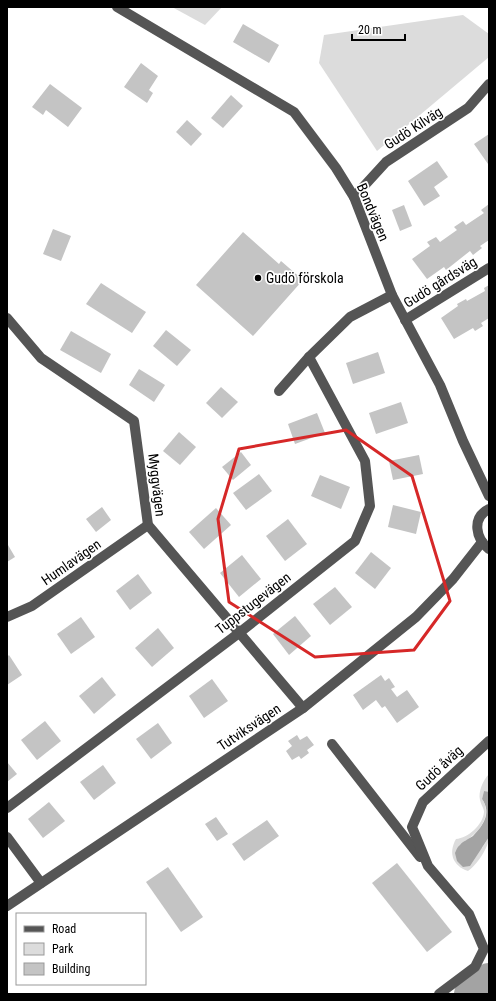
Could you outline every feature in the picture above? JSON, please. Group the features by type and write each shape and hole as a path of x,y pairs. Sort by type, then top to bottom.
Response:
{"street":[{"name":"Bondvägen","path":"117,7 294,112 336,168 354,197 392,295 440,385 463,441 489,496"},
{"name":"Gudö Kilväg","path":"354,197 386,162 468,108 489,84"},
{"name":"Gudö gårdsväg","path":"405,320 489,268"},
{"path":"279,391 309,357 350,317 392,295"},
{"name":"Myggvägen","path":"7,318 41,358 134,422 148,524 303,708"},
{"name":"Tuppstugevägen","path":"7,808 239,633 355,541 370,506 365,461 309,357"},
{"path":"485,546 478,534 477,525 480,517 489,509"},
{"name":"Humlavägen","path":"7,617 32,606 148,524"},
{"name":"Tutviksvägen","path":"7,906 303,708 416,617 485,546"},
{"name":"Gudö åväg","path":"439,994 475,967 484,949 469,914 428,866 412,828 423,802 489,742"},
{"path":"332,744 428,866"},
{"path":"7,837 42,883"}],"highlighted area":[{"path":"346,430 412,476 450,601 414,650 315,657 229,602 218,519 239,449"}],"green space":[{"path":"172,7 222,7 205,25"},
{"path":"463,15 489,34 489,57 377,151 319,63 324,35"},
{"path":"489,774 489,793 484,791 482,799 486,811 483,823 470,838 465,841 482,848 489,837 487,846 482,856 468,871 459,866 453,858 452,849 456,839 470,833 481,822 484,809 480,800 480,790"}],"shaded area":[{"path":"484,791 489,792 489,837 470,866 463,867 457,861 455,853 457,848 473,836 483,824 486,814 485,804 482,799"}],"building":[{"path":"243,24 279,45 269,63 233,42"},
{"path":"141,63 158,76 149,90 153,93 147,103 124,87"},
{"path":"50,84 82,108 68,127 46,110 43,115 32,107"},
{"path":"231,95 243,106 223,128 211,118"},
{"path":"187,120 202,134 191,146 176,132"},
{"path":"489,134 489,163 488,164 474,144"},
{"path":"437,161 448,177 434,187 440,196 424,206 408,181"},
{"path":"489,204 489,240 480,246 482,248 473,255 470,251 446,270 444,267 427,279 412,259 430,246 427,242 436,237 440,242 457,230 454,227 463,221 466,225 484,213 481,210"},
{"path":"404,205 412,226 400,231 392,210"},
{"path":"53,229 71,236 61,261 43,254"},
{"path":"243,232 279,264 281,261 303,280 253,336 196,285"},
{"path":"101,283 146,312 132,333 86,304"},
{"path":"489,285 489,318 481,323 483,326 475,331 473,328 454,339 441,318 458,306 457,304 466,299 467,301 485,291 484,288"},
{"path":"166,330 191,350 177,366 153,346"},
{"path":"71,331 111,354 101,373 60,350"},
{"path":"378,352 385,373 353,384 346,363"},
{"path":"139,369 165,385 154,402 129,385"},
{"path":"221,387 238,402 222,418 206,403"},
{"path":"401,402 408,423 376,434 369,413"},
{"path":"317,413 325,433 295,444 288,424"},
{"path":"179,432 196,447 180,465 163,451"},
{"path":"241,452 251,465 233,480 222,467"},
{"path":"419,455 423,474 393,480 389,461"},
{"path":"259,474 272,491 246,510 233,493"},
{"path":"320,475 350,487 341,509 311,496"},
{"path":"393,505 421,512 416,534 388,527"},
{"path":"102,507 111,520 96,532 86,519"},
{"path":"216,508 231,525 204,549 189,532"},
{"path":"288,519 307,544 285,561 266,536"},
{"path":"8,545 15,557 7,562 7,546"},
{"path":"371,552 391,568 375,589 355,573"},
{"path":"242,555 261,579 239,597 220,573"},
{"path":"138,574 152,593 130,610 116,591"},
{"path":"335,587 352,607 330,625 313,604"},
{"path":"295,616 311,636 289,655 273,634"},
{"path":"81,617 95,637 71,654 57,634"},
{"path":"158,628 174,648 152,667 135,648"},
{"path":"9,655 22,675 7,685 7,657"},
{"path":"381,675 385,681 389,678 395,687 391,689 397,697 407,690 419,707 397,723 385,706 382,708 376,700 363,710 353,695"},
{"path":"102,677 116,695 94,714 79,696"},
{"path":"212,679 228,701 204,718 189,696"},
{"path":"45,721 61,741 37,760 21,740"},
{"path":"158,723 172,743 151,759 136,739"},
{"path":"297,735 300,740 307,736 314,745 307,750 309,753 301,759 299,756 292,760 286,751 292,746 288,741"},
{"path":"7,762 17,774 7,782"},
{"path":"103,765 116,783 94,800 80,782"},
{"path":"49,802 65,821 43,838 28,819"},
{"path":"216,817 228,834 217,841 205,824"},
{"path":"267,820 279,836 244,861 232,844"},
{"path":"397,863 452,932 427,952 372,883"},
{"path":"168,867 203,917 181,932 146,882"}],"waterway":[{"path":"470,994 489,979"}],"place":[{"name":"Gudö förskola","path":"258,278"}]}
